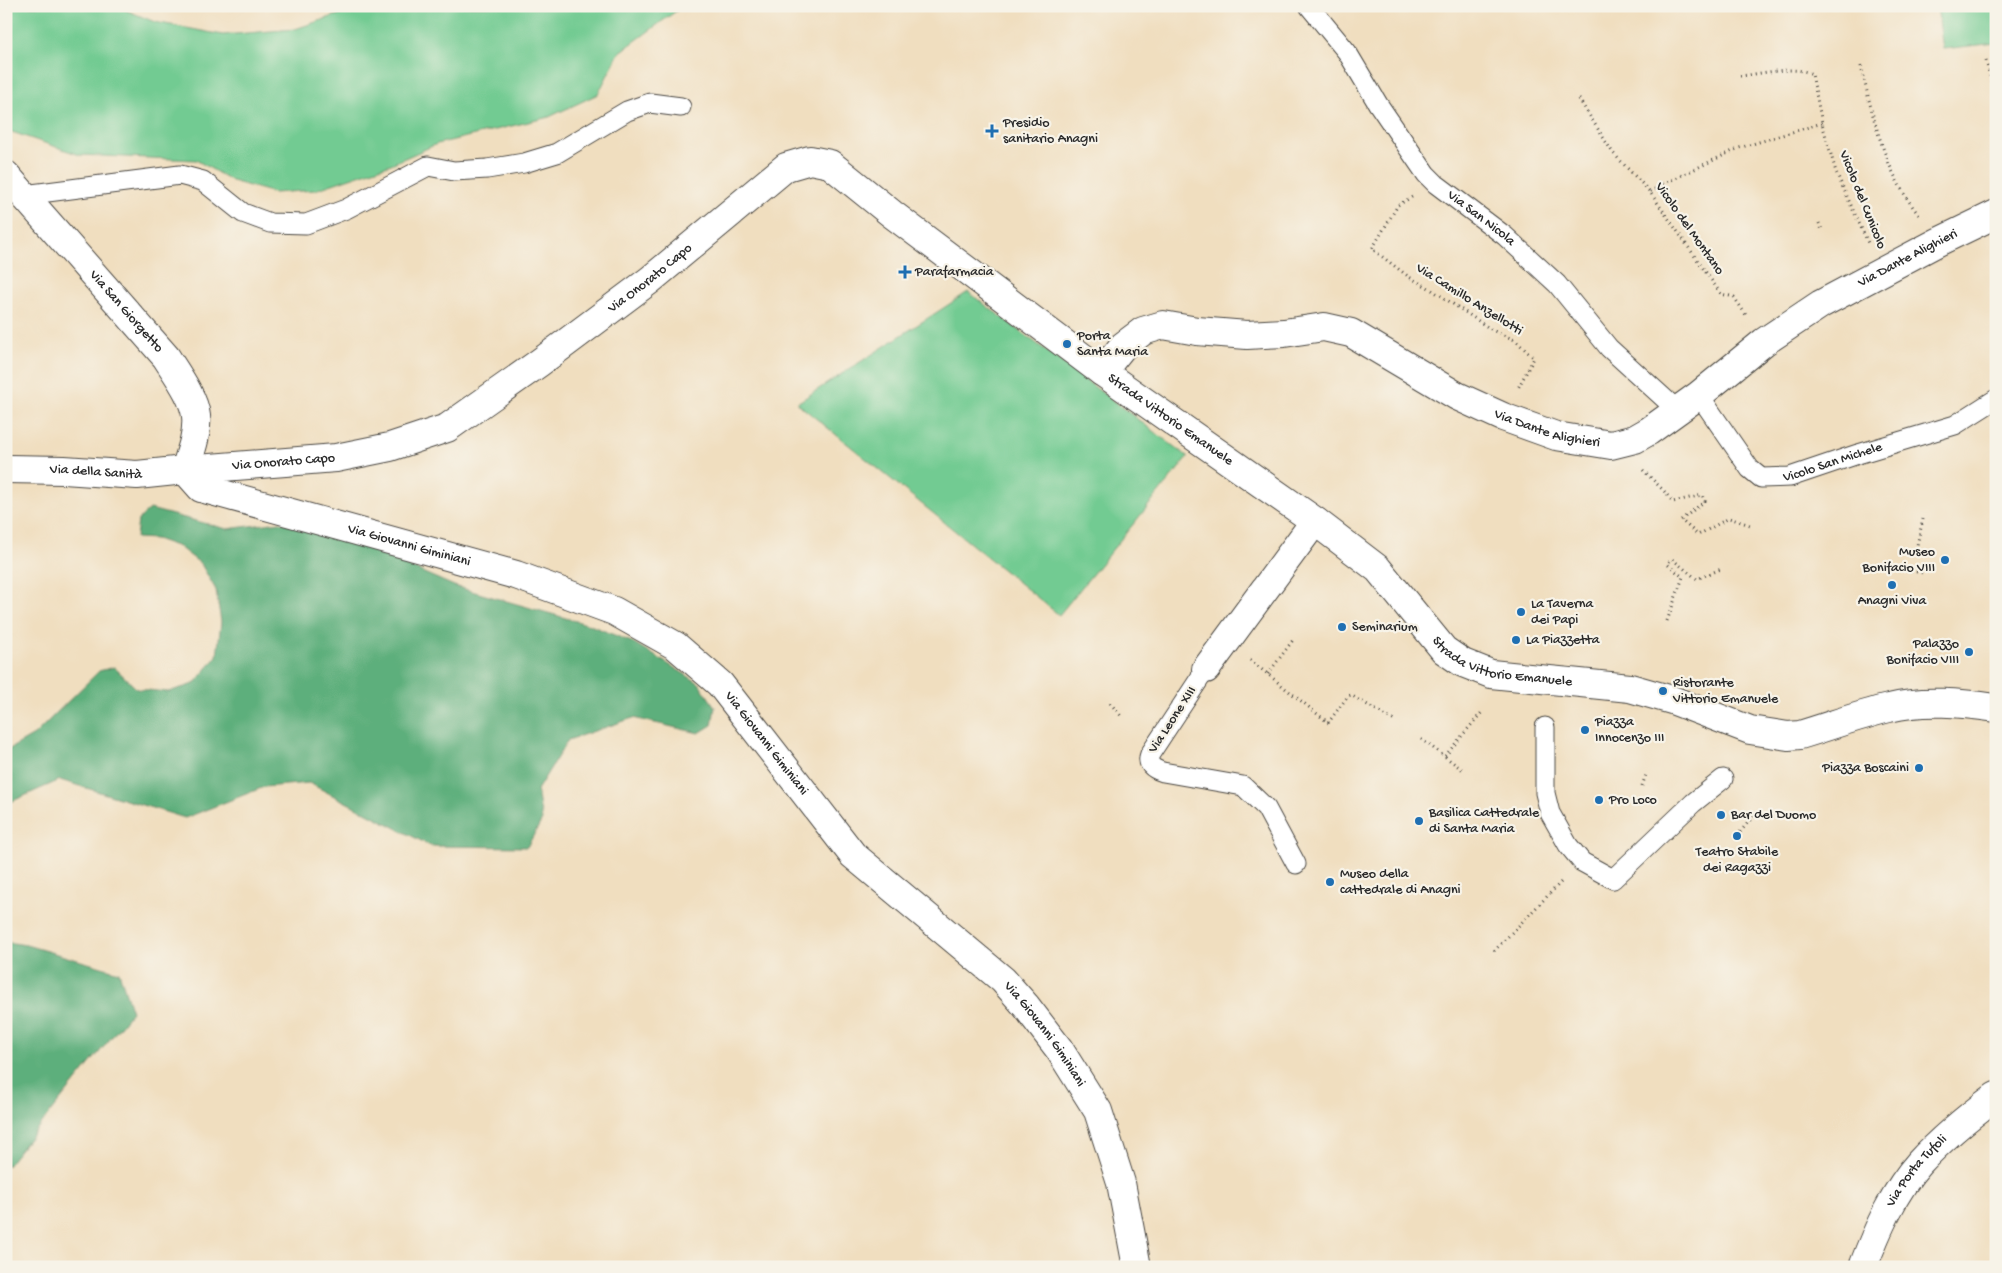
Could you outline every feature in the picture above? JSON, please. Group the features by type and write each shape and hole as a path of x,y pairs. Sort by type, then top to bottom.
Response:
{"street":[{"name":"Via Onorato Capo","path":"185,470 336,458 390,446 447,428 539,363 650,280 786,167 810,160 830,164 892,214 1067,344"},
{"name":"Via San Giorgetto","path":"15,185 166,357 185,387 196,416 193,442 185,470"},
{"name":"Via Dante Alighieri","path":"1102,372 1122,346 1143,331 1163,325 1197,331 1247,335 1284,334 1324,327 1351,333 1457,396 1504,417 1556,436 1611,445 1635,440 1699,395 1764,342 1821,304 1938,242 1996,214"},
{"name":"Strada Vittorio Emanuele","path":"1067,344 1102,372 1315,521 1378,569 1444,650 1463,663 1491,674 1630,688 1672,700 1750,730 1788,736 1800,735 1889,708 1932,703 1985,706"},
{"name":"Via della Sanità","path":"6,469 64,470 137,475 185,470"},
{"name":"Via Giovanni Giminiani","path":"185,470 201,488 516,576 614,611 676,646 720,684 854,855 1003,980 1059,1049 1098,1111 1122,1183 1137,1267"},
{"name":"Via Leone XIII","path":"1206,669 1315,521"},
{"name":"Via Porta Tufoli","path":"1863,1267 1892,1202 1920,1163 1963,1120 1996,1096"}],"lane":[{"name":"Via San Nicola","path":"1310,6 1347,52 1378,104 1426,174 1436,184 1505,236 1558,284 1609,348 1677,410"},
{"path":"15,185 180,175 204,181 243,213 270,223 306,224 346,209 428,166 454,171 487,169 524,163 557,153 627,111 650,103 681,108"},
{"name":"Vicolo San Michele","path":"1699,395 1750,469 1761,478 1790,477 1955,425 1996,399"},
{"name":"Via Leone XIII","path":"1206,669 1150,754 1148,759 1150,764 1154,769 1163,772 1243,786 1266,808 1296,864"},
{"path":"1545,727 1545,793 1550,813 1568,846 1582,862 1613,879 1693,803 1723,779"}],"path":[{"path":"1986,61 1996,99"},
{"path":"1860,66 1876,130 1898,182 1922,219"},
{"name":"Vicolo del Cunicolo","path":"1740,76 1794,70 1805,70 1812,74 1822,123 1836,172 1871,250"},
{"name":"Vicolo del Montano","path":"1579,99 1613,153 1650,192 1721,294 1734,297 1764,342"},
{"path":"1650,192 1739,148 1822,123"},
{"name":"Via Camillo Anzellotti","path":"1436,184 1398,205 1372,249 1408,277 1429,288 1492,330 1514,340 1534,358 1513,398"},
{"path":"1819,223 1823,232"},
{"path":"1664,491 1673,502 1702,495 1705,501 1681,520 1698,535 1729,518 1750,525"},
{"path":"1914,554 1923,519"},
{"path":"1667,621 1683,577 1667,564 1672,558 1697,579 1721,569"},
{"path":"1911,571 1924,573"},
{"path":"1268,674 1293,640"},
{"path":"1246,657 1329,724 1348,696 1351,695 1396,722"},
{"path":"1110,703 1122,718"},
{"path":"1445,756 1483,710"},
{"path":"1420,739 1463,770"},
{"path":"1642,786 1648,772"},
{"path":"1737,836 1755,814"},
{"path":"1494,951 1569,875"}],"green space":[{"path":"6,6 116,6 155,22 223,35 295,29 343,13 357,6 683,6 619,53 598,94 549,117 437,144 391,164 315,190 274,193 232,181 196,160 80,155 6,130"},
{"path":"1937,6 1996,6 1996,43 1943,49"},
{"path":"968,292 1188,457 1059,615 797,403"},
{"path":"150,509 227,529 280,522 344,538 454,586 590,625 634,643 699,683 715,707 712,725 699,733 633,718 568,740 537,790 542,820 527,847 431,846 309,783 264,787 185,818 60,780 6,804 6,751 34,735 99,671 114,667 137,689 168,692 194,684 217,656 221,622 216,590 201,564 179,547 156,539 136,538 138,520"},
{"path":"6,942 26,945 119,972 132,1012 6,1167"}],"place":[{"name":"Presidio sanitario Anagni","path":"992,131"},
{"name":"Parafarmacia","path":"905,272"},
{"name":"Porta Santa Maria","path":"1067,344"},
{"name":"Museo Bonifacio VIII","path":"1945,560"},
{"name":"Anagni Viva","path":"1892,585"},
{"name":"La Taverna dei Papi","path":"1521,612"},
{"name":"Seminarium","path":"1342,627"},
{"name":"La Piazzetta","path":"1516,640"},
{"name":"Palazzo Bonifacio VIII","path":"1969,652"},
{"name":"Ristorante Vittorio Emanuele","path":"1663,691"},
{"name":"Piazza Innocenzo III","path":"1585,730"},
{"name":"Piazza Boscaini","path":"1919,768"},
{"name":"Pro Loco","path":"1599,800"},
{"name":"Bar del Duomo","path":"1721,815"},
{"name":"Basilica Cattedrale di Santa Maria","path":"1419,821"},
{"name":"Teatro Stabile dei Ragazzi","path":"1737,836"},
{"name":"Museo della cattedrale di Anagni","path":"1330,882"}]}
